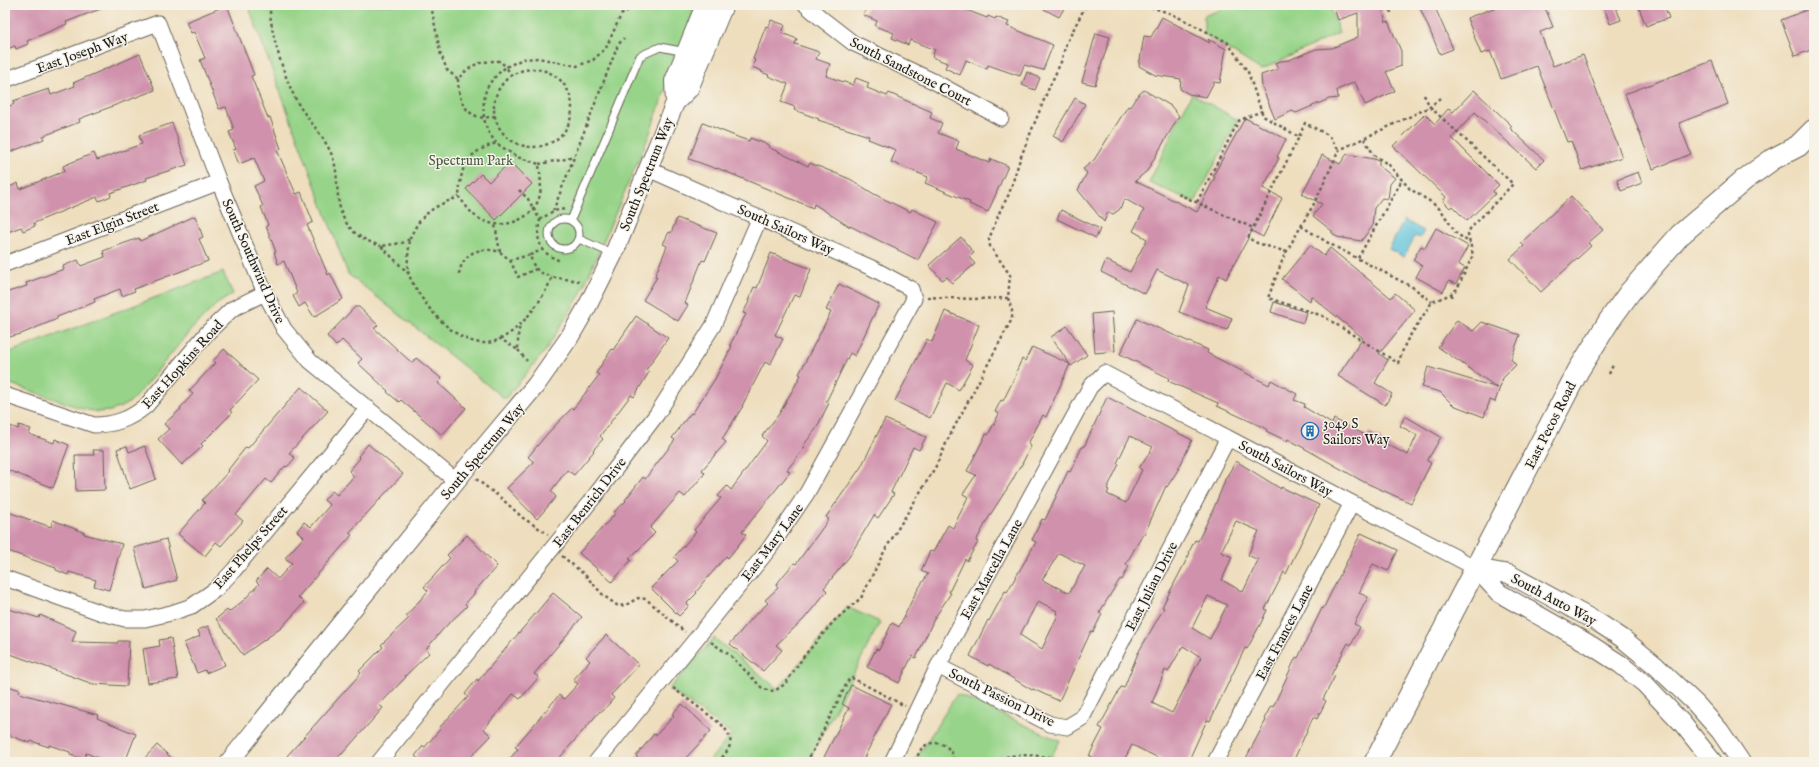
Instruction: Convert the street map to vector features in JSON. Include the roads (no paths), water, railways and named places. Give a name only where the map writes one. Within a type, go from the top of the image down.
[{"type":"main road","name":"East Pecos Road","points":[[1375,762],[1578,371],[1609,321],[1630,292],[1680,235],[1744,180],[1773,159],[1806,145],[1814,130]]},
{"type":"street","name":"South Spectrum Way","points":[[675,103],[674,81],[705,5]]},
{"type":"street","name":"South Spectrum Way","points":[[229,762],[456,481],[536,385],[569,338],[587,307],[613,254],[675,103],[689,89],[724,5]]},
{"type":"street","name":"South Sandstone Court","points":[[806,5],[853,43],[934,82],[1001,118]]},
{"type":"street","name":"East Joseph Way","points":[[5,80],[158,23]]},
{"type":"street","name":"South Southwind Drive","points":[[158,23],[219,182],[265,293],[284,329],[310,361],[456,481]]},
{"type":"street","name":"South Sailors Way","points":[[648,169],[760,217],[872,268],[912,289],[920,298]]},
{"type":"street","name":"East Elgin Street","points":[[5,264],[219,182]]},
{"type":"street","name":"East Benrich Drive","points":[[382,761],[594,497],[657,414],[713,326],[760,217]]},
{"type":"street","name":"East Hopkins Road","points":[[5,395],[94,425],[108,425],[120,422],[134,416],[146,406],[207,333],[232,309],[265,293]]},
{"type":"street","name":"East Mary Lane","points":[[596,762],[768,549],[807,493],[920,298]]},
{"type":"street","name":"South Sailors Way","points":[[1097,379],[1104,373],[1476,568]]},
{"type":"street","name":"East Marcella Lane","points":[[892,762],[938,666],[1090,387],[1097,379]]},
{"type":"street","name":"East Phelps Street","points":[[5,578],[102,613],[125,619],[145,619],[192,606],[216,589],[234,570],[368,408]]},
{"type":"street","name":"East Julian Drive","points":[[1067,727],[1082,718],[1228,438]]},
{"type":"street","name":"East Frances Lane","points":[[1216,762],[1352,503]]},
{"type":"street","name":"South Auto Way","points":[[1476,568],[1499,593],[1589,644],[1620,664],[1645,684],[1682,723],[1714,762]]},
{"type":"street","name":"South Auto Way","points":[[1476,568],[1509,574],[1599,623],[1622,638],[1656,666],[1696,704],[1720,731],[1741,762]]},
{"type":"street","name":"South Passion Drive","points":[[938,666],[1050,724],[1067,727]]},
{"type":"lane","points":[[572,220],[640,56],[660,47],[686,52]]},
{"type":"lane","points":[[562,219],[572,220],[578,228],[579,239],[572,247],[568,249],[557,248],[550,241],[549,232],[553,223],[562,219]]},
{"type":"lane","points":[[579,239],[613,254]]},
{"type":"water","points":[[1404,220],[1424,231],[1420,238],[1415,236],[1404,257],[1389,249]]},
{"type":"place","name":"3049 S Sailors Way","points":[[1310,431]]},
{"type":"park label","name":"Spectrum Park","points":[[471,160]]}]
